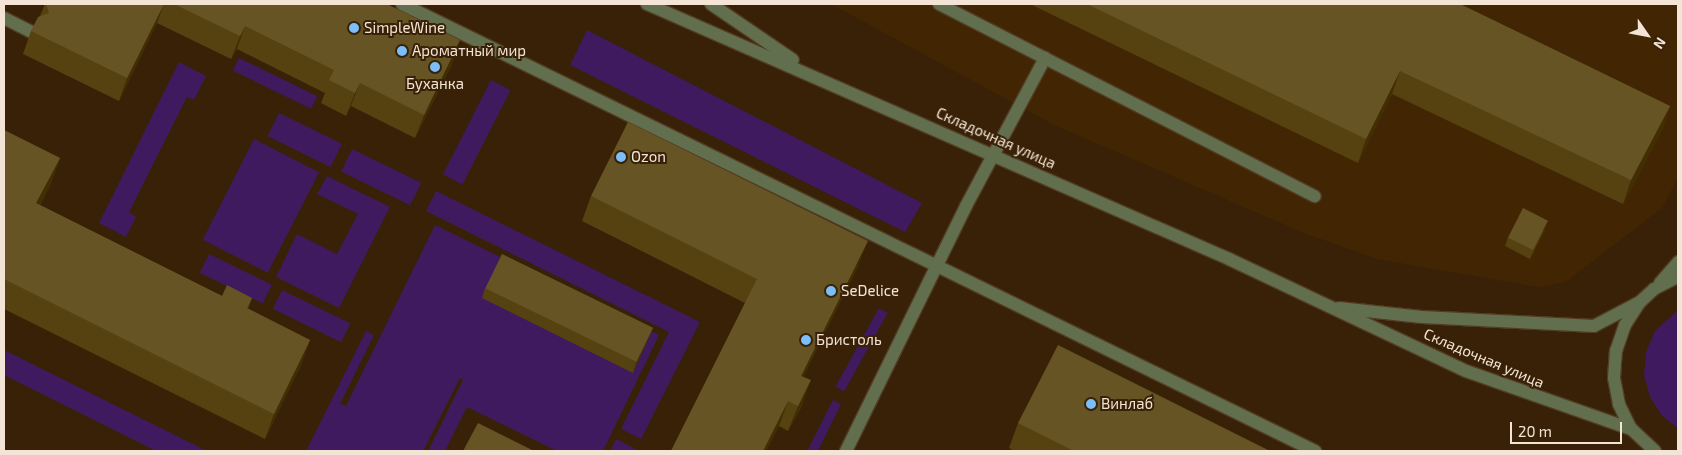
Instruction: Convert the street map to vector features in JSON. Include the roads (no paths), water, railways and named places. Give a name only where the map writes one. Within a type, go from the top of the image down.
[{"type":"street","points":[[402,4],[1315,451]]},
{"type":"street","name":"Складочная улица","points":[[647,4],[816,75],[1329,306],[1466,371],[1631,429]]},
{"type":"street","points":[[711,4],[816,75]]},
{"type":"street","points":[[939,4],[1315,196]]},
{"type":"street","points":[[4,18],[33,33]]},
{"type":"street","points":[[846,451],[993,155],[1045,58]]},
{"type":"street","points":[[1654,451],[1631,429],[1619,404],[1614,378],[1616,350],[1625,325],[1640,302],[1654,290],[1678,262]]},
{"type":"street","points":[[1654,290],[1678,277]]},
{"type":"street","name":"Складочная улица","points":[[1329,306],[1422,317],[1594,326],[1640,302]]},
{"type":"place","name":"SimpleWine","points":[[354,28]]},
{"type":"place","name":"Ароматный мир","points":[[402,51]]},
{"type":"place","name":"Буханка","points":[[435,67]]},
{"type":"place","name":"Ozon","points":[[621,157]]},
{"type":"place","name":"SeDelice","points":[[831,291]]},
{"type":"place","name":"Бристоль","points":[[806,340]]},
{"type":"place","name":"Винлаб","points":[[1091,404]]}]
